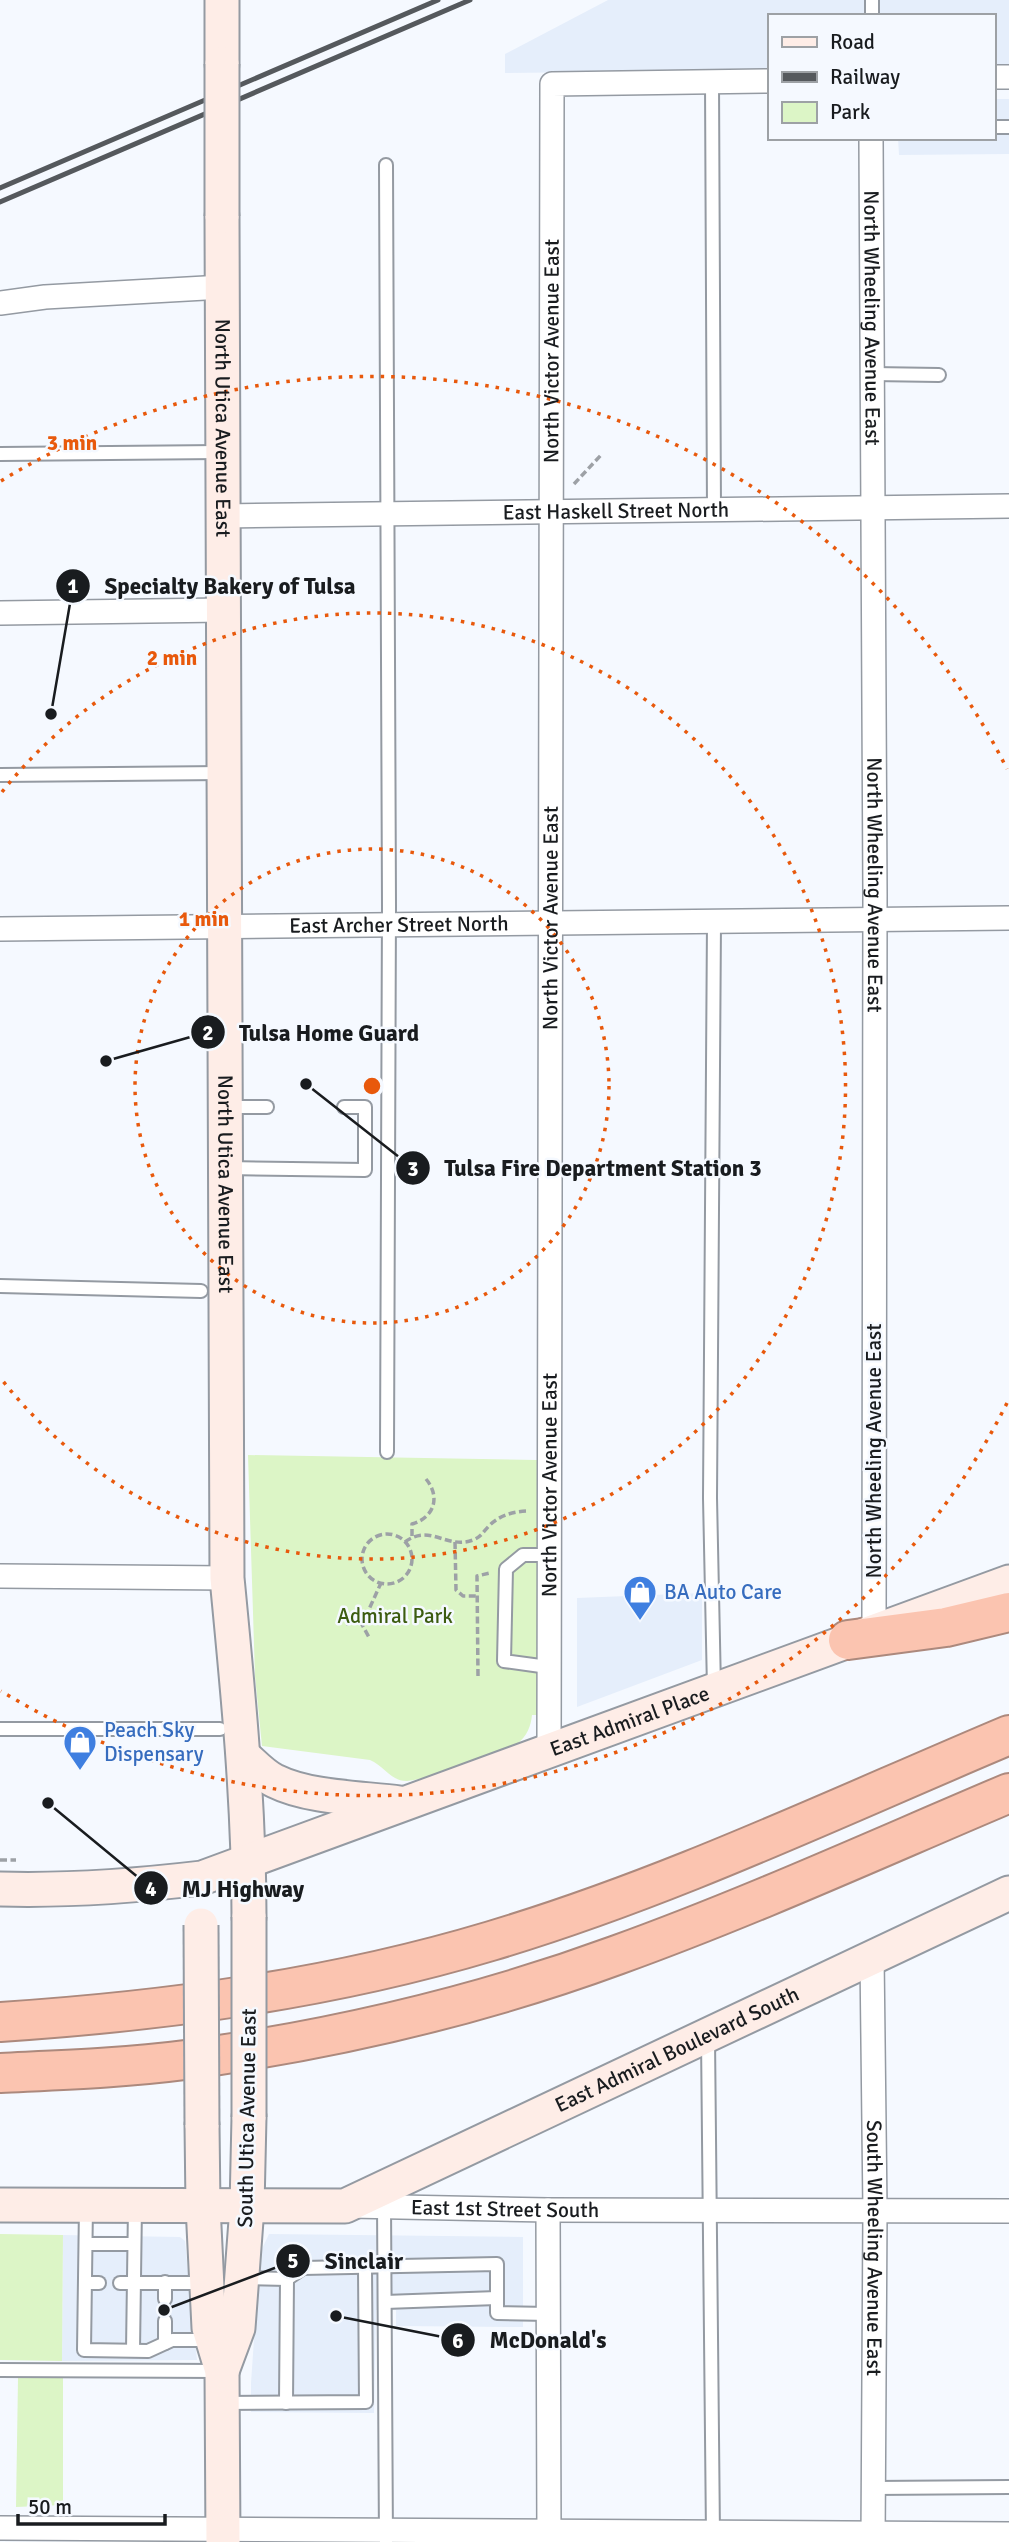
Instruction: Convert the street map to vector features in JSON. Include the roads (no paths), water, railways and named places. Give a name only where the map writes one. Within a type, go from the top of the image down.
[{"type":"highway","points":[[861,1635],[946,1627],[1009,1612]]},
{"type":"highway","points":[[0,2022],[109,2014],[299,1987],[385,1970],[490,1941],[583,1912],[695,1869],[1009,1735]]},
{"type":"highway","points":[[0,2073],[183,2060],[285,2045],[402,2019],[501,1993],[615,1956],[724,1914],[1009,1793]]},
{"type":"main road","name":"North Utica Avenue East","points":[[222,0],[227,1578],[245,1757],[250,1862]]},
{"type":"main road","name":"East Admiral Place","points":[[250,1862],[1009,1582]]},
{"type":"main road","points":[[245,1757],[276,1781],[294,1787],[321,1793],[406,1803]]},
{"type":"main road","points":[[0,1889],[128,1887],[202,1878],[250,1862]]},
{"type":"main road","name":"South Utica Avenue East","points":[[222,2387],[238,2328],[247,2207],[250,1862]]},
{"type":"main road","name":"South Utica Avenue East","points":[[202,1878],[203,2206],[209,2328],[222,2387],[223,2535]]},
{"type":"main road","name":"East Admiral Boulevard South","points":[[247,2207],[345,2206],[384,2197],[708,2034],[1009,1893]]},
{"type":"main road","points":[[0,2205],[247,2207]]},
{"type":"street","points":[[712,82],[768,81]]},
{"type":"street","name":"North Victor Avenue East","points":[[549,1751],[549,513],[552,84],[712,82]]},
{"type":"street","name":"North Wheeling Avenue East","points":[[861,1635],[875,920],[871,140]]},
{"type":"street","points":[[0,303],[45,297],[223,286]]},
{"type":"street","name":"East Haskell Street North","points":[[222,516],[1009,506]]},
{"type":"street","points":[[0,613],[224,610]]},
{"type":"street","name":"East Archer Street North","points":[[0,929],[1009,919]]},
{"type":"street","points":[[0,1576],[227,1578]]},
{"type":"street","name":"South Wheeling Avenue East","points":[[872,1956],[875,2210],[873,2538]]},
{"type":"street","name":"East 1st Street South","points":[[384,2197],[548,2210],[1009,2211]]},
{"type":"street","points":[[548,2210],[549,2536]]},
{"type":"street","points":[[0,2528],[223,2535],[386,2536],[873,2538],[1009,2534]]},
{"type":"lane","points":[[712,82],[714,510]]},
{"type":"lane","points":[[386,165],[389,927],[387,1452]]},
{"type":"lane","points":[[873,374],[939,375]]},
{"type":"lane","points":[[0,454],[222,452]]},
{"type":"lane","points":[[0,775],[225,774]]},
{"type":"lane","points":[[714,922],[710,1484],[714,1690]]},
{"type":"lane","points":[[226,1107],[267,1107]]},
{"type":"lane","points":[[226,1168],[365,1170],[365,1107],[344,1107]]},
{"type":"lane","points":[[0,1286],[201,1291]]},
{"type":"lane","points":[[548,1667],[504,1661],[506,1569],[523,1555],[549,1555]]},
{"type":"lane","points":[[0,1728],[220,1729]]},
{"type":"lane","points":[[708,2034],[713,2537]]},
{"type":"lane","points":[[384,2197],[386,2536]]},
{"type":"lane","points":[[86,2205],[84,2350],[148,2351],[172,2340],[213,2340]]},
{"type":"lane","points":[[133,2350],[127,2282],[134,2244],[135,2206]]},
{"type":"lane","points":[[86,2244],[134,2244]]},
{"type":"lane","points":[[242,2278],[287,2279],[303,2268],[496,2264],[496,2312],[549,2314]]},
{"type":"lane","points":[[0,2370],[222,2387],[286,2403],[366,2402],[365,2268]]},
{"type":"lane","points":[[286,2403],[287,2279]]},
{"type":"lane","points":[[127,2282],[207,2283]]},
{"type":"lane","points":[[165,2282],[165,2299]]},
{"type":"lane","points":[[85,2283],[99,2283]]},
{"type":"lane","points":[[385,2302],[496,2298]]},
{"type":"lane","points":[[165,2321],[165,2343]]},
{"type":"lane","points":[[873,2488],[1009,2487]]},
{"type":"railway","points":[[0,188],[438,0]]},
{"type":"railway","points":[[0,202],[470,0]]},
{"type":"place","name":"Specialty Bakery of Tulsa","points":[[51,714]]},
{"type":"place","name":"Tulsa Home Guard","points":[[106,1061]]},
{"type":"place","name":"Tulsa Fire Department Station 3","points":[[306,1084]]},
{"type":"place","name":"BA Auto Care","points":[[640,1622]]},
{"type":"place","name":"Peach Sky Dispensary","points":[[80,1772]]},
{"type":"place","name":"MJ Highway","points":[[48,1803]]},
{"type":"place","name":"Sinclair","points":[[164,2310]]},
{"type":"place","name":"McDonald's","points":[[336,2316]]},
{"type":"park label","name":"Admiral Park","points":[[395,1616]]}]
